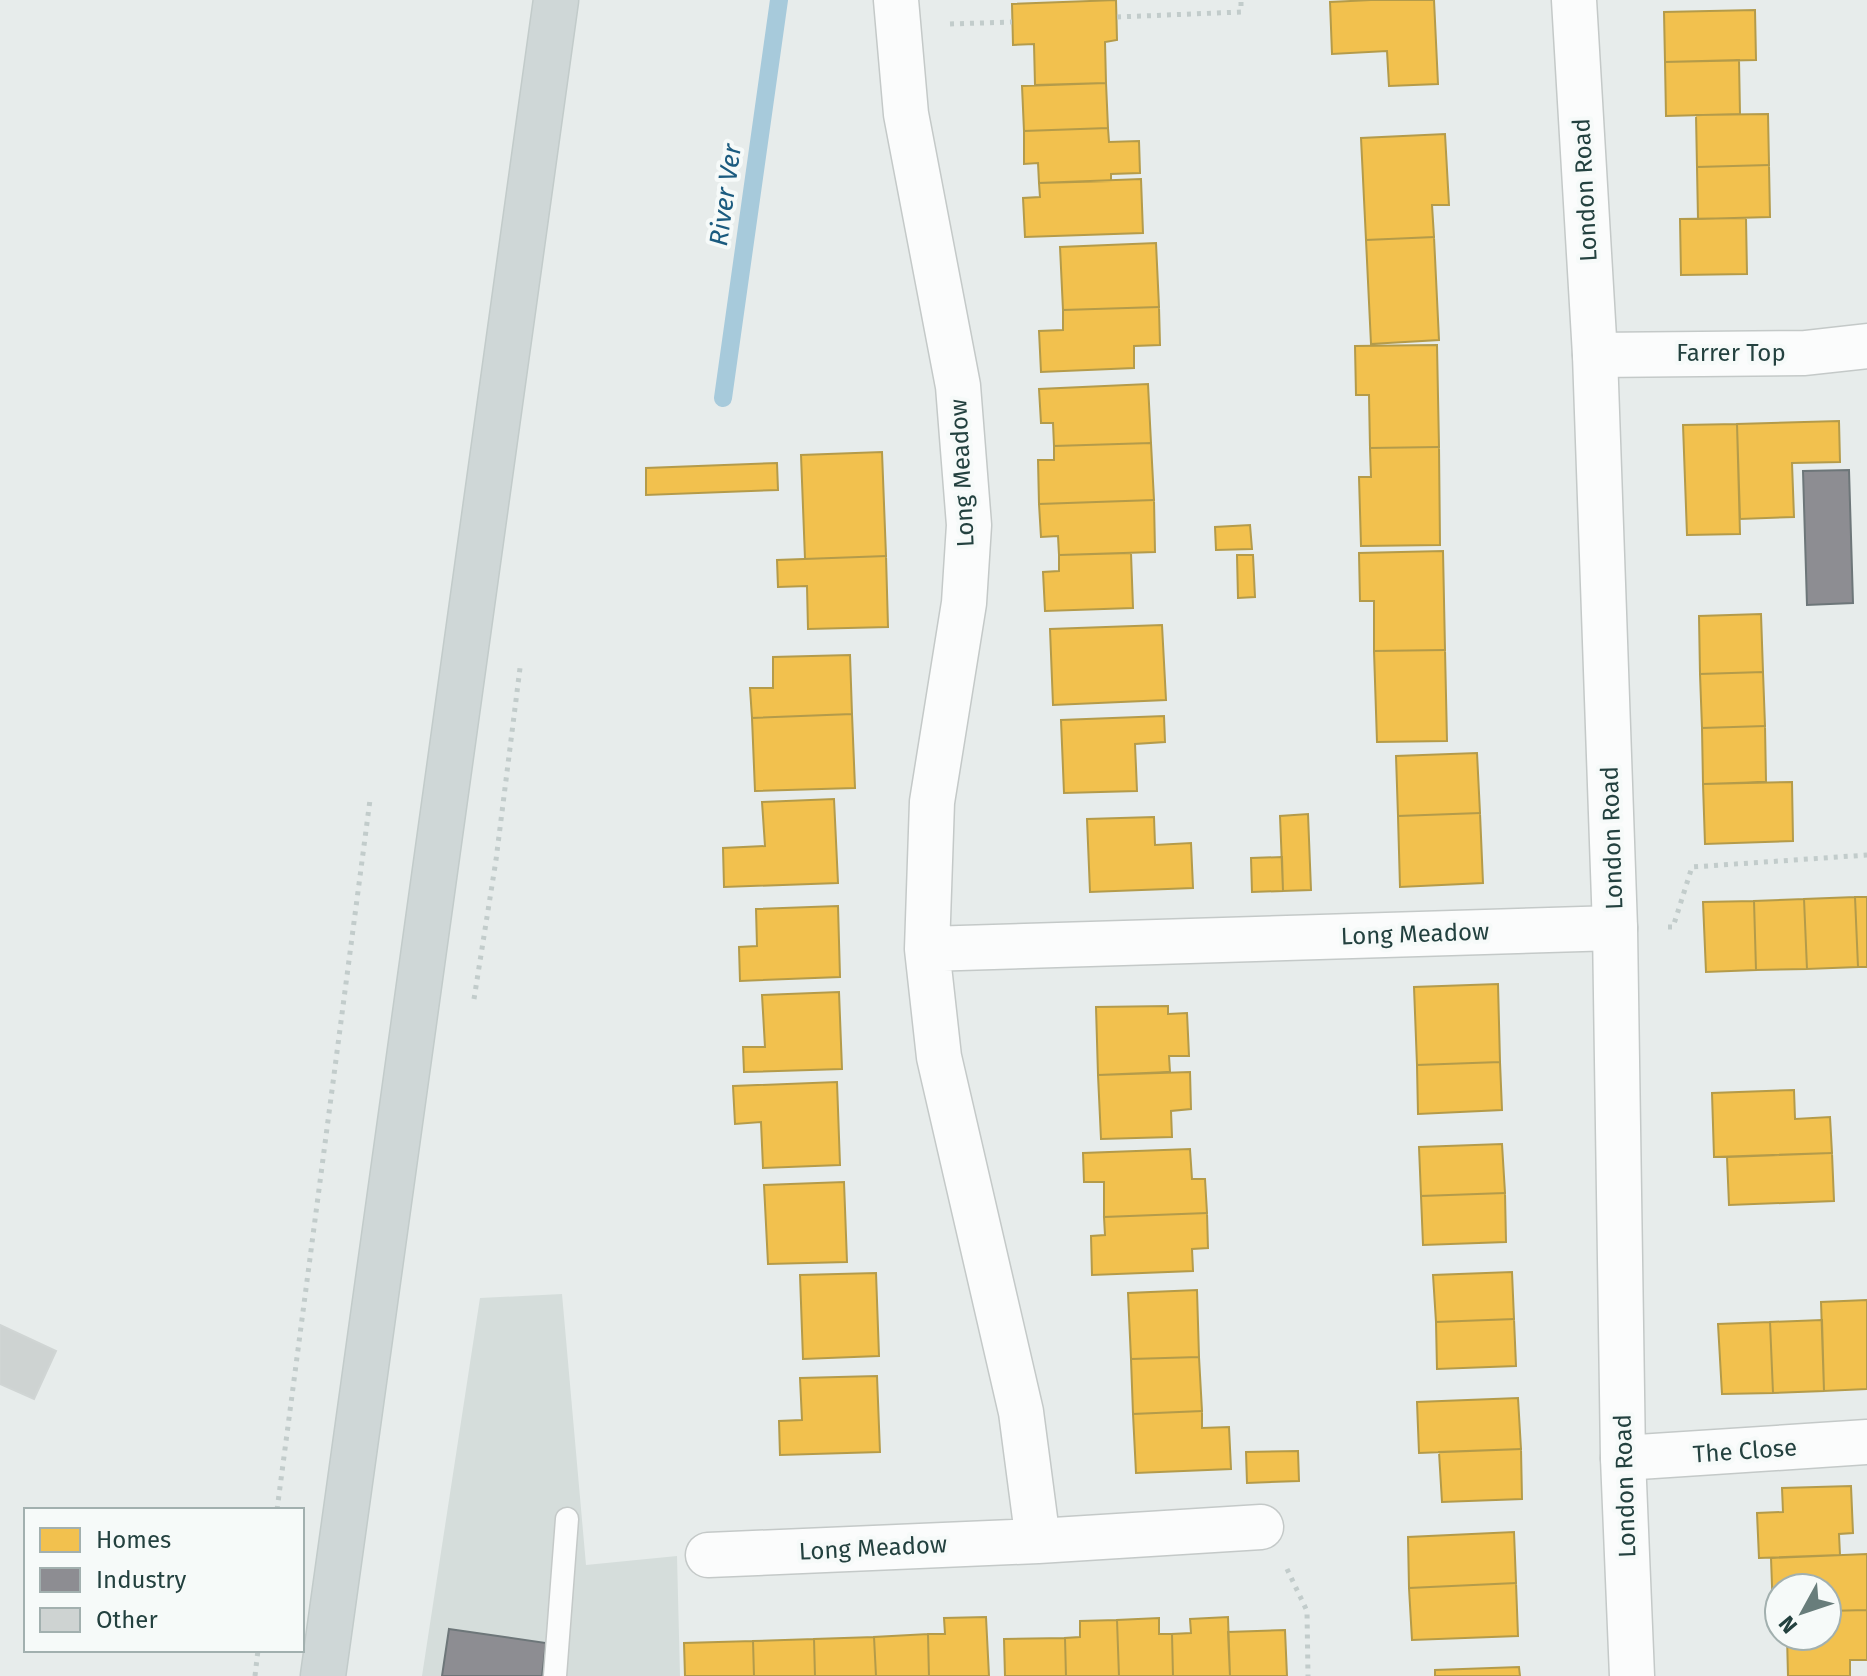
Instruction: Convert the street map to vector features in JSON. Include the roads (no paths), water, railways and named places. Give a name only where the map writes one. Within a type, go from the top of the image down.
[{"type":"main road","points":[[323,1676],[556,0]]},
{"type":"street","name":"London Road","points":[[1574,0],[1595,355],[1615,928],[1623,1458],[1632,1676]]},
{"type":"street","name":"Long Meadow","points":[[897,13],[906,114],[958,386],[969,525],[964,603],[932,802],[927,949],[939,1057],[1021,1412],[1038,1541]]},
{"type":"street","name":"Farrer Top","points":[[1595,355],[1805,353],[1867,346]]},
{"type":"street","name":"Long Meadow","points":[[927,949],[1615,928]]},
{"type":"street","name":"The Close","points":[[1623,1458],[1867,1442]]},
{"type":"street","name":"Long Meadow","points":[[708,1555],[1038,1541],[1261,1527]]},
{"type":"lane","points":[[555,1676],[567,1519]]},
{"type":"waterway","name":"River Ver","points":[[723,398],[779,0]]}]
